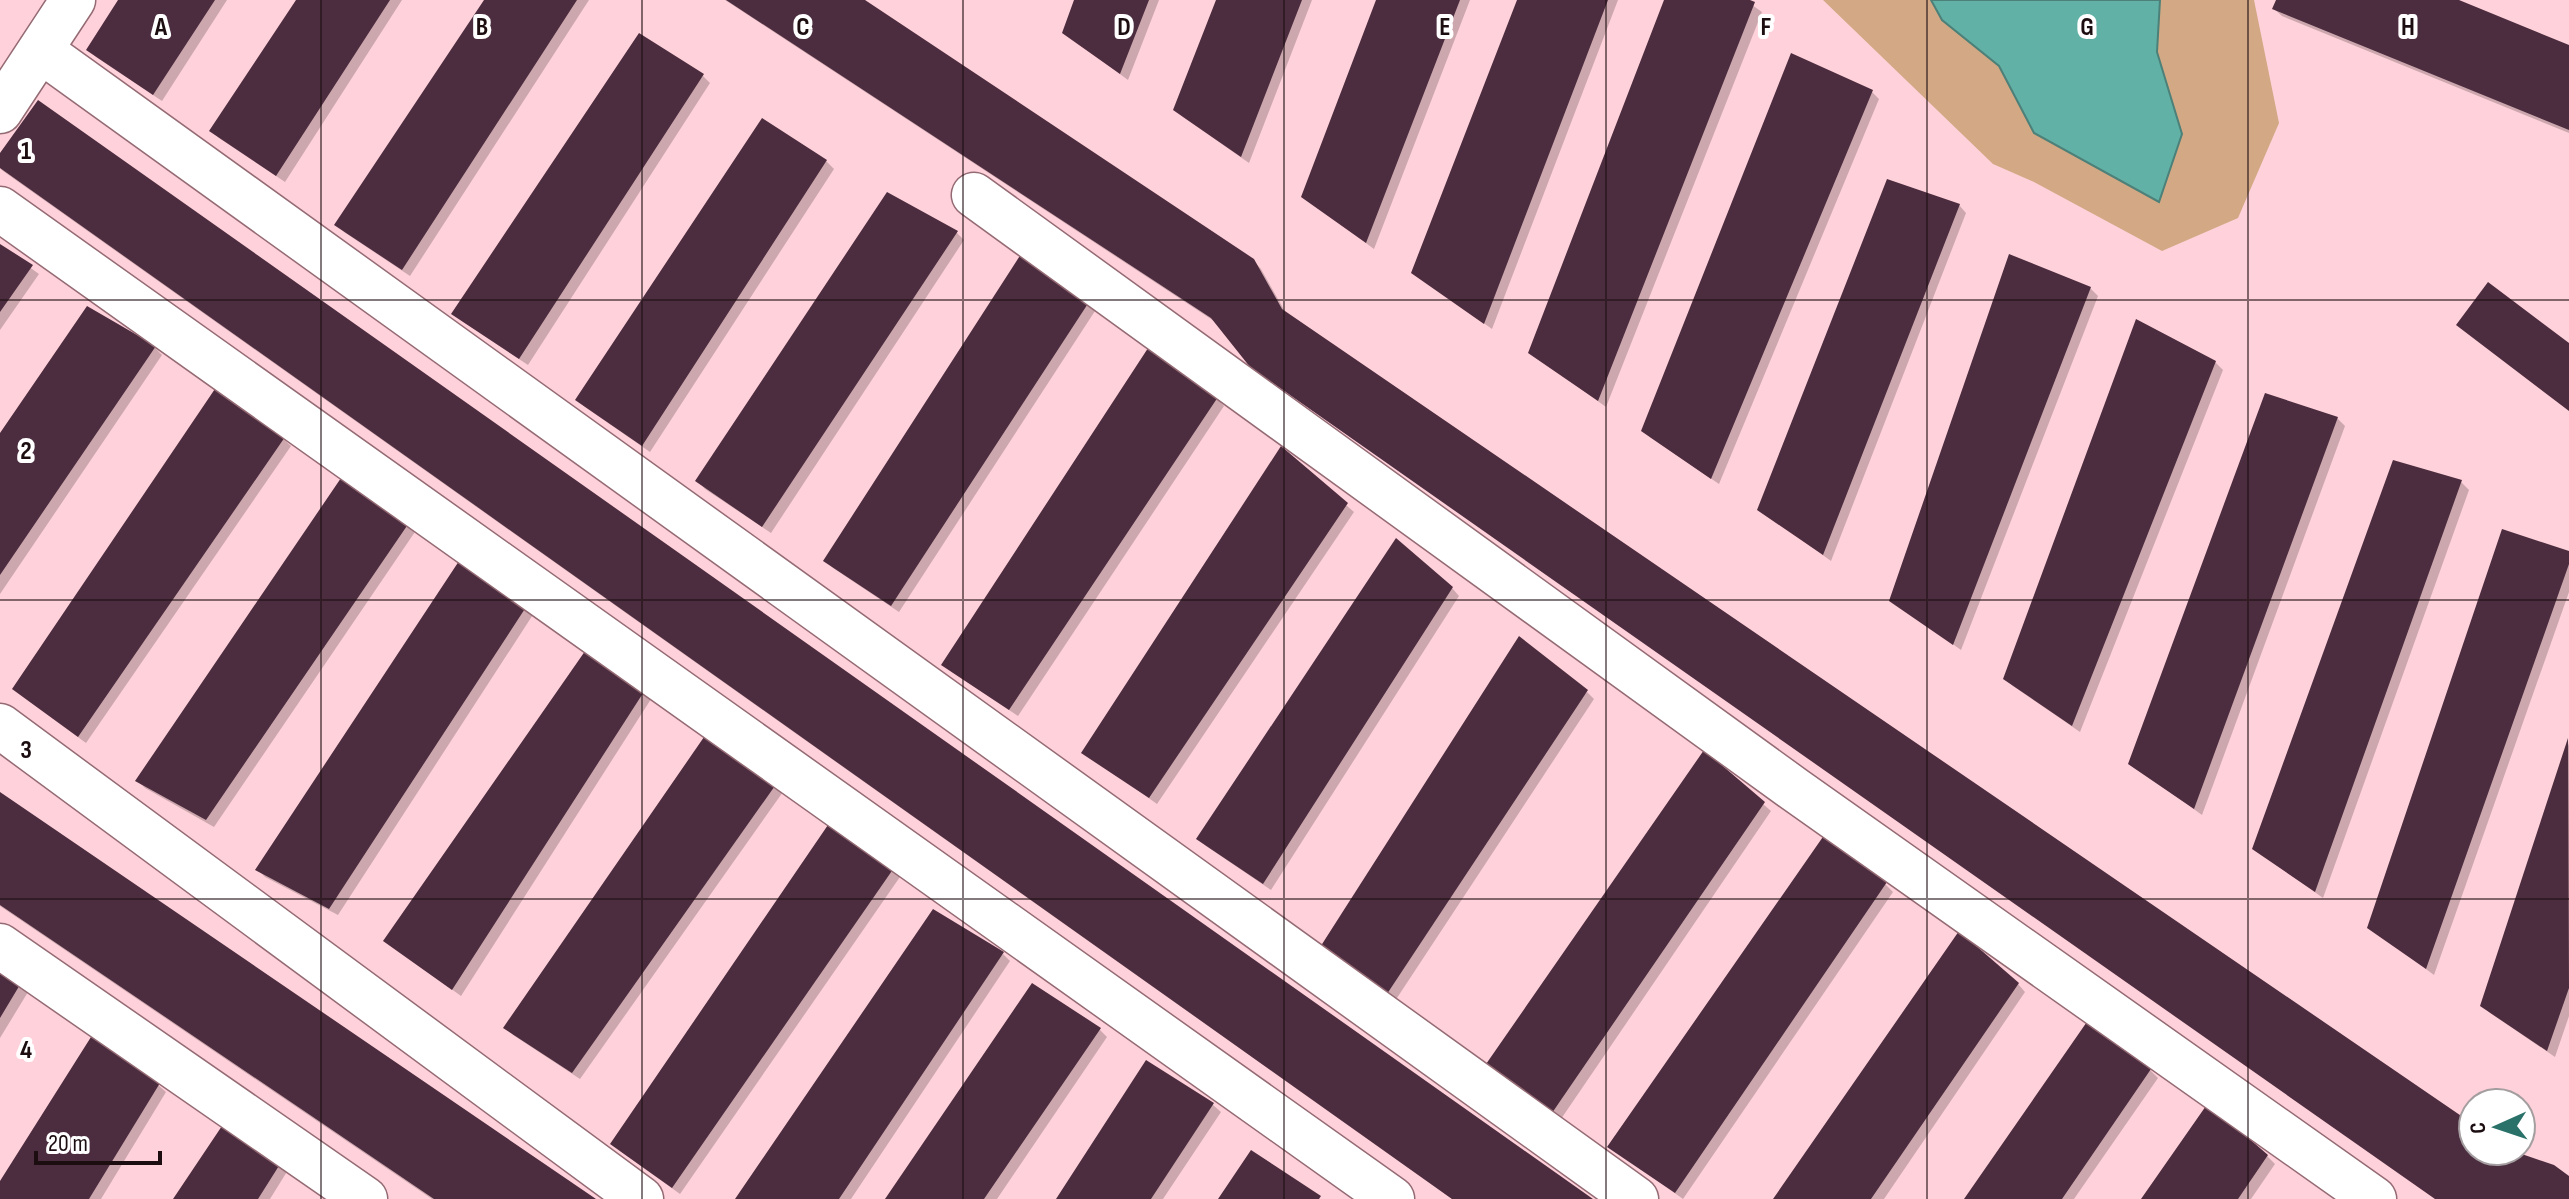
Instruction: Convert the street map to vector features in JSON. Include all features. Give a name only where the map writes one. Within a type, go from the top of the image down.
[{"type":"lane","points":[[0,111],[73,0]]},
{"type":"lane","points":[[40,50],[1636,1199]]},
{"type":"lane","points":[[974,195],[1794,789],[2374,1199]]},
{"type":"lane","points":[[0,209],[1392,1199]]},
{"type":"lane","points":[[0,726],[641,1199]]},
{"type":"lane","points":[[0,946],[365,1199]]},
{"type":"shaded area","points":[[1823,0],[1931,0],[1942,20],[1999,66],[2034,133],[2159,201],[2182,134],[2157,52],[2160,0],[2254,0],[2279,123],[2238,218],[2162,251],[2034,182],[1993,164]]},
{"type":"shaded area","points":[[1931,0],[2160,0],[2157,52],[2182,134],[2159,202],[2034,133],[1999,66],[1942,20]]},
{"type":"building","points":[[118,0],[215,0],[153,95],[86,50]]},
{"type":"building","points":[[296,0],[390,0],[276,176],[209,131]]},
{"type":"building","points":[[484,0],[577,0],[402,270],[334,225]]},
{"type":"building","points":[[726,0],[865,0],[1254,259],[1282,309],[2457,1113],[2457,1167],[2537,1167],[2537,1159],[2554,1165],[2569,1176],[2569,1199],[2435,1199],[1250,367],[1211,318]]},
{"type":"building","points":[[1074,0],[1149,0],[1120,74],[1062,33]]},
{"type":"building","points":[[1216,0],[1302,0],[1241,157],[1173,110]]},
{"type":"building","points":[[1376,0],[1460,0],[1366,243],[1301,197]]},
{"type":"building","points":[[1517,0],[1608,0],[1484,324],[1411,273]]},
{"type":"building","points":[[1664,0],[1755,2],[1598,401],[1528,353]]},
{"type":"building","points":[[2276,0],[2459,0],[2569,45],[2569,130],[2272,9]]},
{"type":"building","points":[[639,33],[704,74],[519,359],[451,314]]},
{"type":"building","points":[[1791,53],[1873,90],[1711,479],[1641,431]]},
{"type":"building","points":[[38,100],[1593,1199],[1452,1199],[0,168],[0,153]]},
{"type":"building","points":[[762,118],[827,160],[642,446],[575,400]]},
{"type":"building","points":[[1887,179],[1960,204],[1823,555],[1757,510]]},
{"type":"building","points":[[887,192],[958,231],[762,527],[695,481]]},
{"type":"building","points":[[0,244],[33,265],[0,312]]},
{"type":"building","points":[[1023,251],[1089,302],[891,606],[823,561]]},
{"type":"building","points":[[2009,254],[2091,287],[1953,645],[1889,601]]},
{"type":"building","points":[[2488,282],[2569,343],[2569,411],[2456,325]]},
{"type":"building","points":[[87,306],[156,346],[0,575],[0,433]]},
{"type":"building","points":[[2136,319],[2216,361],[2072,726],[2003,679]]},
{"type":"building","points":[[1152,342],[1218,397],[1009,710],[941,665]]},
{"type":"building","points":[[221,380],[285,437],[78,737],[12,689]]},
{"type":"building","points":[[2265,393],[2338,417],[2194,809],[2128,764]]},
{"type":"building","points":[[1281,446],[1348,503],[1149,798],[1081,753]]},
{"type":"building","points":[[2393,460],[2462,480],[2315,892],[2252,849]]},
{"type":"building","points":[[341,478],[413,517],[206,820],[135,781]]},
{"type":"building","points":[[2502,529],[2569,551],[2569,564],[2426,969],[2367,928]]},
{"type":"building","points":[[1396,538],[1453,587],[1263,884],[1196,839]]},
{"type":"building","points":[[461,558],[530,601],[329,909],[255,870]]},
{"type":"building","points":[[1519,636],[1588,690],[1385,997],[1317,952]]},
{"type":"building","points":[[590,644],[647,687],[452,990],[383,941]]},
{"type":"building","points":[[713,724],[784,773],[572,1073],[503,1028]]},
{"type":"building","points":[[2568,738],[2569,988],[2547,1051],[2480,1006]]},
{"type":"building","points":[[1704,750],[1765,802],[1552,1113],[1484,1067]]},
{"type":"building","points":[[0,792],[596,1199],[434,1199],[0,905]]},
{"type":"building","points":[[830,822],[896,865],[672,1188],[610,1144]]},
{"type":"building","points":[[1827,831],[1887,882],[1675,1193],[1607,1147]]},
{"type":"building","points":[[933,909],[1004,952],[839,1199],[735,1199]]},
{"type":"building","points":[[1959,931],[2019,983],[1871,1199],[1773,1199]]},
{"type":"building","points":[[0,971],[21,983],[0,1018]]},
{"type":"building","points":[[1032,983],[1101,1028],[984,1199],[885,1199]]},
{"type":"building","points":[[2091,1016],[2151,1069],[2062,1199],[1964,1199]]},
{"type":"building","points":[[91,1037],[160,1083],[89,1199],[0,1199],[0,1181]]},
{"type":"building","points":[[1146,1060],[1214,1103],[1151,1199],[1056,1199]]},
{"type":"building","points":[[2208,1103],[2268,1155],[2238,1199],[2141,1199]]},
{"type":"building","points":[[228,1117],[282,1161],[258,1199],[173,1199]]},
{"type":"building","points":[[1251,1150],[1321,1196],[1319,1199],[1218,1199]]}]
